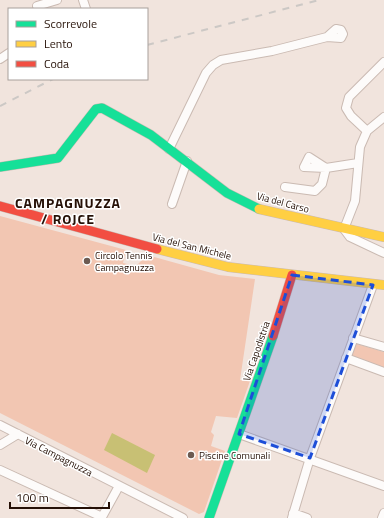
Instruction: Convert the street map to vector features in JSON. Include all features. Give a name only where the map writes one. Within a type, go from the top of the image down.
[{"type":"street","points":[[36,5],[57,0]]},
{"type":"street","points":[[169,149],[206,73],[213,65],[221,60],[272,51],[327,37]]},
{"type":"street","points":[[367,132],[351,116],[346,108],[349,97],[384,62]]},
{"type":"street","name":"Via del Carso","points":[[0,167],[58,158],[72,142],[96,109],[99,108],[151,135],[227,193],[263,211],[384,237]]},
{"type":"street","points":[[384,117],[367,132],[360,147],[355,201],[344,229],[350,237],[384,253]]},
{"type":"street","points":[[172,204],[188,162]]},
{"type":"street","points":[[285,187],[316,190],[322,184],[326,168],[358,162]]},
{"type":"street","name":"Via del San Michele","points":[[0,206],[228,267],[373,285],[384,285]]},
{"type":"street","name":"Via Capodistria","points":[[209,518],[278,322],[292,275]]},
{"type":"street","points":[[307,518],[292,515],[310,458],[373,285]]},
{"type":"street","points":[[353,338],[384,347]]},
{"type":"street","points":[[346,358],[384,372]]},
{"type":"street","name":"Via Campagnuzza","points":[[0,425],[183,518]]},
{"type":"street","points":[[0,445],[18,434]]},
{"type":"street","points":[[239,434],[310,458],[384,486]]},
{"type":"street","points":[[0,470],[102,518],[119,486]]},
{"type":"street","points":[[382,518],[384,513]]},
{"type":"highlighted area","points":[[292,275],[373,285],[310,458],[239,434]]},
{"type":"shaded area","points":[[0,216],[126,250],[123,263],[136,266],[147,255],[219,275],[255,279],[240,380],[250,381],[237,418],[216,416],[211,432],[214,435],[211,446],[225,451],[204,512],[199,514],[0,413]]},
{"type":"shaded area","points":[[354,343],[384,352],[384,369],[349,356]]},
{"type":"shaded area","points":[[112,433],[155,455],[147,473],[104,450]]},
{"type":"railway","points":[[148,45],[319,0]]},
{"type":"railway","points":[[0,106],[51,80]]},
{"type":"traffic: fast","points":[[0,167],[58,158],[96,109],[102,108],[151,135],[227,193],[259,209]]},
{"type":"traffic: fast","points":[[209,518],[273,336]]},
{"type":"traffic: slow","points":[[259,209],[384,237]]},
{"type":"traffic: slow","points":[[157,249],[228,267],[384,285]]},
{"type":"traffic: jam","points":[[0,206],[157,249]]},
{"type":"traffic: jam","points":[[273,336],[292,275]]},
{"type":"place","name":"Circolo Tennis Campagnuzza","points":[[87,261]]},
{"type":"place","name":"Piscine Comunali","points":[[191,455]]},
{"type":"district","name":"CAMPAGNUZZA / ROJCE","points":[[68,212]]}]
